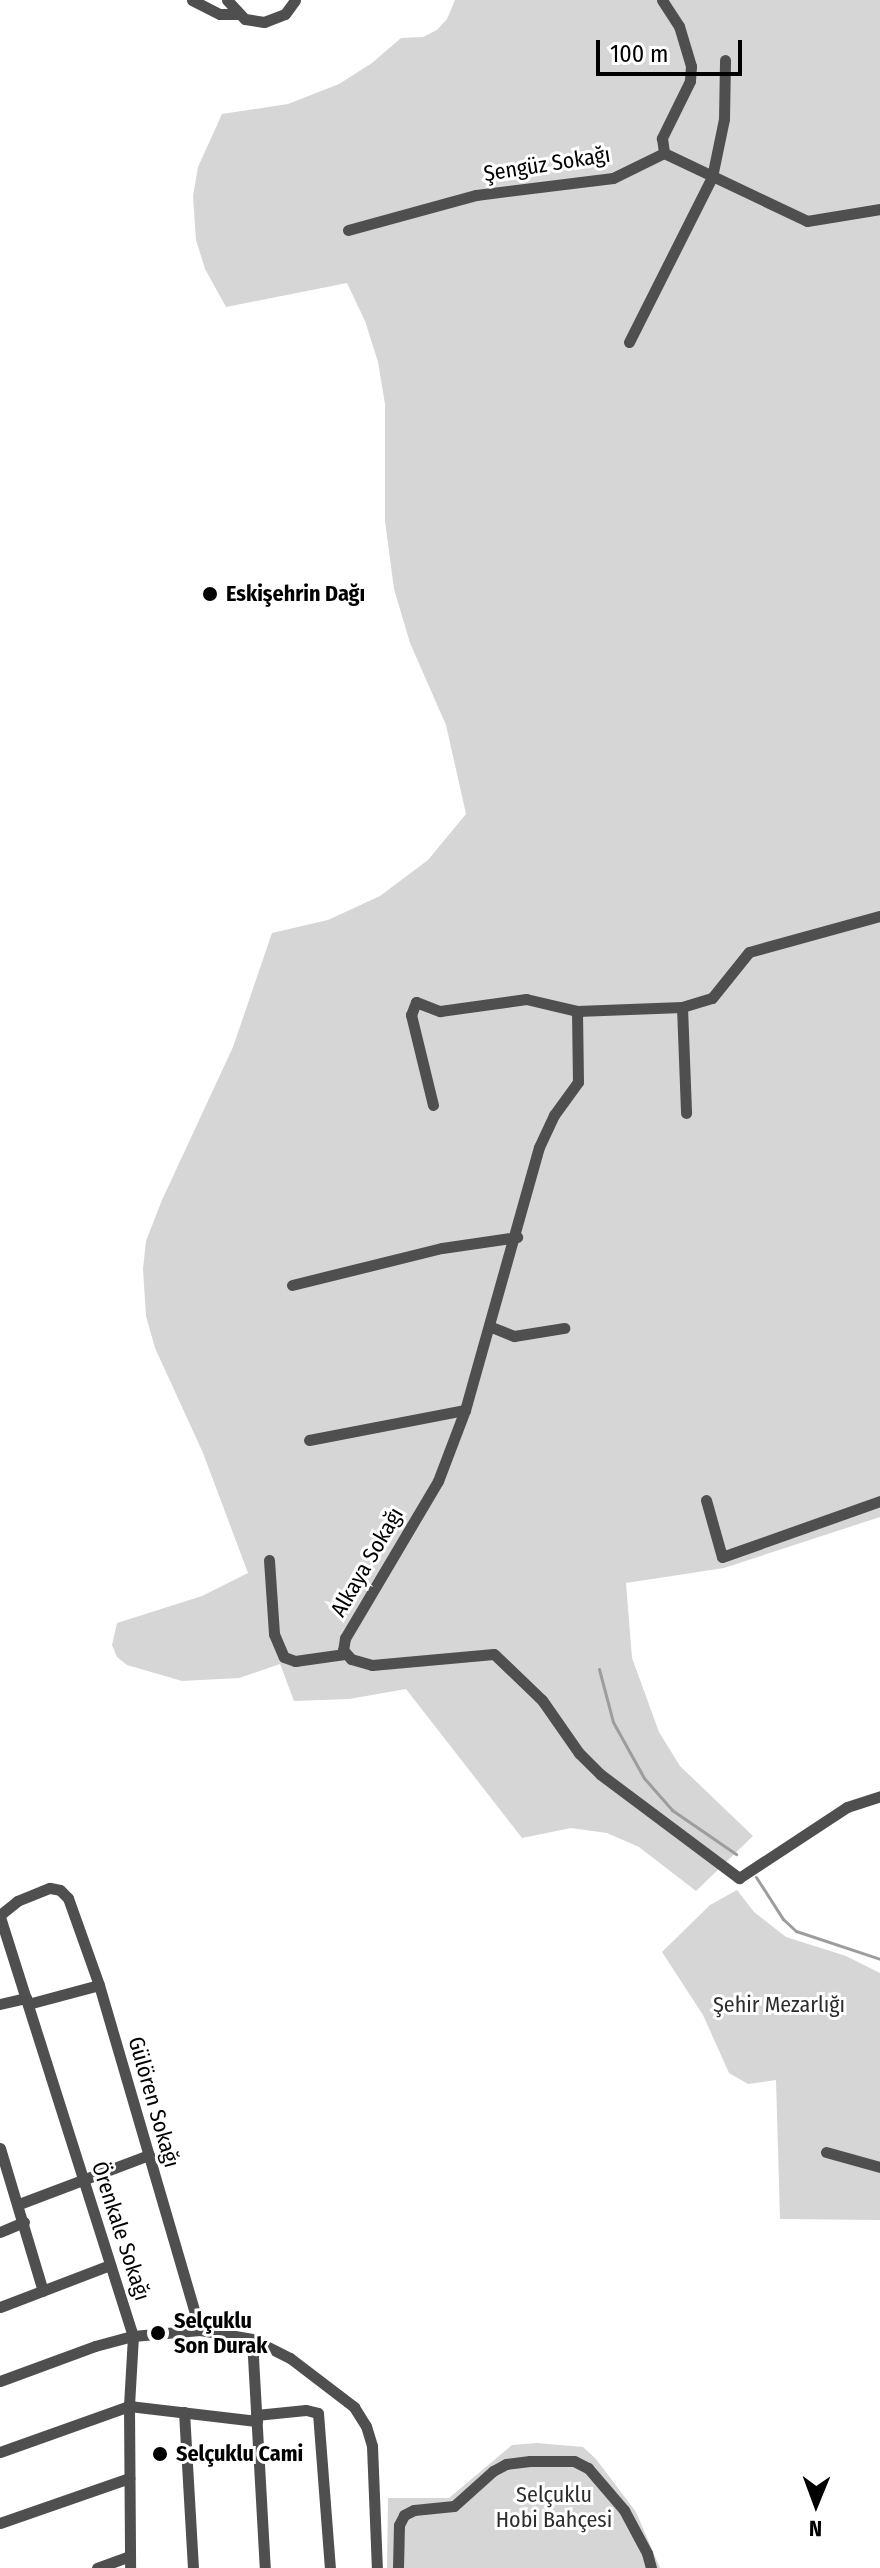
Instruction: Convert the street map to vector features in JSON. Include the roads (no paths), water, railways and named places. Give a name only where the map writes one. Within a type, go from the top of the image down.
[{"type":"street","points":[[192,0],[213,12],[237,14],[254,22],[275,20],[285,14],[295,0]]},
{"type":"street","points":[[227,0],[237,14]]},
{"type":"street","points":[[662,0],[679,26],[691,66],[690,81],[662,138],[664,153],[807,221],[880,209]]},
{"type":"street","points":[[629,342],[712,177],[724,119],[725,60]]},
{"type":"street","name":"Şengüz Sokağı","points":[[348,230],[476,195],[613,178],[664,153]]},
{"type":"street","points":[[433,1105],[411,1015],[414,1003],[440,1011],[526,999],[577,1011],[682,1007],[712,998],[749,952],[880,916]]},
{"type":"street","points":[[682,1007],[686,1113]]},
{"type":"street","name":"Alkaya Sokağı","points":[[577,1011],[578,1082],[554,1115],[539,1147],[517,1237],[465,1410],[438,1481],[345,1638],[345,1654],[361,1664],[372,1665],[494,1654],[542,1700],[579,1753],[600,1774],[739,1878],[847,1807],[880,1796]]},
{"type":"street","points":[[292,1285],[442,1248],[517,1237]]},
{"type":"street","points":[[489,1326],[514,1336],[564,1328]]},
{"type":"street","points":[[309,1440],[465,1410]]},
{"type":"street","points":[[706,1500],[722,1557],[880,1501]]},
{"type":"street","points":[[269,1560],[274,1634],[284,1657],[295,1661],[345,1654]]},
{"type":"street","name":"Gülören Sokağı","points":[[0,1916],[17,1901],[38,1892],[60,1890],[68,1898],[99,1985],[200,2330]]},
{"type":"street","name":"Örenkale Sokağı","points":[[0,1916],[133,2336],[129,2406],[130,2562]]},
{"type":"street","points":[[0,2004],[99,1985]]},
{"type":"street","points":[[0,2148],[43,2291]]},
{"type":"street","points":[[826,2152],[880,2167]]},
{"type":"street","points":[[19,2204],[83,2177],[149,2155]]},
{"type":"street","points":[[0,2232],[24,2222]]},
{"type":"street","points":[[0,2307],[110,2265]]},
{"type":"street","points":[[0,2381],[95,2346],[133,2336],[200,2330],[252,2339],[290,2358],[354,2407],[366,2426],[372,2446],[377,2568]]},
{"type":"street","points":[[252,2339],[265,2568]]},
{"type":"street","points":[[0,2452],[129,2406],[257,2418],[316,2411],[322,2437],[330,2568]]},
{"type":"street","points":[[184,2412],[193,2568]]},
{"type":"street","points":[[398,2568],[399,2525],[409,2512],[448,2508],[493,2471],[521,2461],[574,2461],[600,2479],[624,2510],[647,2553],[651,2568]]},
{"type":"street","points":[[0,2523],[129,2478]]},
{"type":"street","points":[[97,2568],[130,2562]]},
{"type":"waterway","points":[[599,1669],[613,1722],[644,1778],[672,1810],[736,1854]]},
{"type":"waterway","points":[[756,1877],[783,1919],[796,1931],[880,1959]]},
{"type":"place","name":"Eskişehrin Dağı","points":[[210,594]]},
{"type":"place","name":"Selçuklu Son Durak","points":[[158,2333]]},
{"type":"place","name":"Selçuklu Cami","points":[[160,2454]]},
{"type":"park label","name":"Şehir Mezarlığı","points":[[779,2005]]},
{"type":"park label","name":"Selçuklu Hobi Bahçesi","points":[[554,2506]]}]
